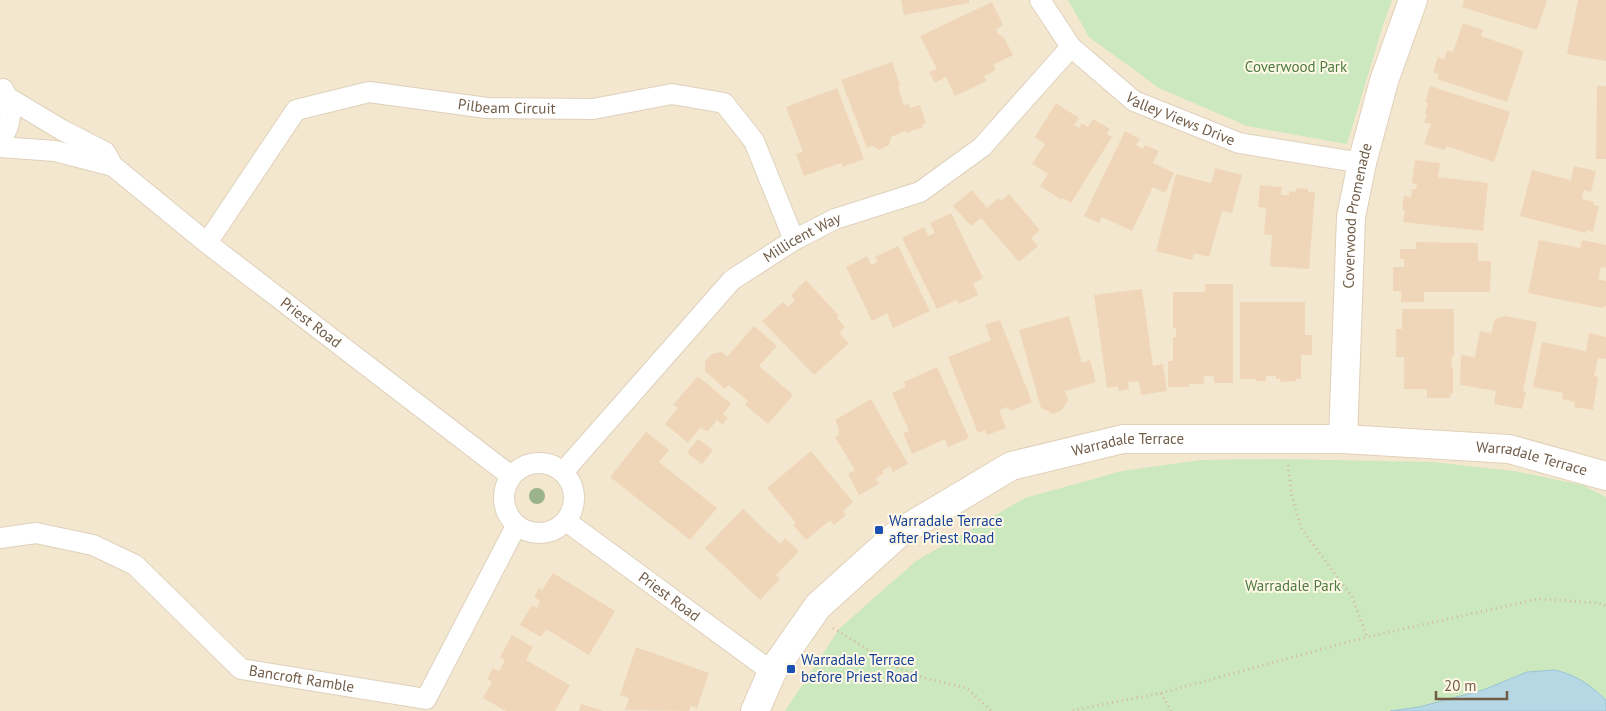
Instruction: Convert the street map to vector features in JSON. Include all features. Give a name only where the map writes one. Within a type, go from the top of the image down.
[{"type":"street","name":"Valley Views Drive","points":[[1040,0],[1071,47],[1134,101],[1239,143],[1362,163]]},
{"type":"street","name":"Coverwood Promenade","points":[[1343,439],[1351,217],[1362,163],[1384,80],[1413,0]]},
{"type":"street","name":"Millicent Way","points":[[563,472],[732,280],[794,240],[835,219],[920,192],[982,147],[1071,47]]},
{"type":"street","points":[[0,140],[10,122],[10,109],[4,91]]},
{"type":"street","name":"Priest Road","points":[[4,91],[62,130],[105,152],[113,166],[207,243],[510,476]]},
{"type":"street","name":"Pilbeam Circuit","points":[[207,243],[296,110],[369,92],[487,108],[593,109],[672,94],[724,103],[754,140],[794,240]]},
{"type":"street","name":"Priest Road","points":[[0,147],[55,151],[113,166]]},
{"type":"street","name":"Warradale Terrace","points":[[755,711],[772,672],[818,606],[899,533],[1011,466],[1122,439],[1343,439],[1509,449],[1605,470]]},
{"type":"street","points":[[542,462],[553,465],[563,472],[571,483],[574,496],[573,510],[566,521],[555,530],[542,533],[528,532],[516,526],[508,515],[503,502],[504,489],[510,476],[519,468],[542,462]]},
{"type":"street","name":"Priest Road","points":[[566,521],[772,672]]},
{"type":"street","name":"Bancroft Ramble","points":[[0,538],[36,533],[93,545],[135,565],[241,669],[426,699],[516,526]]},
{"type":"path","points":[[1285,439],[1292,497],[1301,528],[1352,597],[1367,637]]},
{"type":"path","points":[[1073,711],[1079,708],[1161,693],[1367,637],[1538,599],[1598,603],[1606,606]]},
{"type":"path","points":[[812,616],[894,666],[924,678],[967,688],[991,711]]},
{"type":"path","points":[[1161,693],[1171,711]]},
{"type":"shaded area","points":[[0,0],[1606,0],[1606,711],[0,711]]},
{"type":"green space","name":"Coverwood Park","points":[[1068,0],[1392,0],[1347,144],[1247,126],[1159,88],[1089,37]]},
{"type":"green space","name":"Warradale Park","points":[[1279,459],[1432,462],[1514,471],[1582,485],[1606,497],[1606,711],[785,711],[840,628],[916,561],[1025,498],[1122,471],[1201,460]]},
{"type":"water","points":[[1555,670],[1577,678],[1594,689],[1606,700],[1606,711],[1390,711],[1419,707],[1483,690],[1527,672]]},
{"type":"building","points":[[901,0],[969,0],[969,3],[904,15]]},
{"type":"building","points":[[1464,0],[1547,0],[1537,30],[1462,7]]},
{"type":"building","points":[[1578,0],[1606,0],[1606,61],[1567,54]]},
{"type":"building","points":[[992,2],[1003,25],[996,29],[999,35],[1003,36],[1013,55],[993,65],[996,70],[984,76],[987,81],[955,96],[946,77],[935,83],[929,72],[937,69],[920,36]]},
{"type":"building","points":[[1463,23],[1483,30],[1481,36],[1524,51],[1507,102],[1437,79],[1439,74],[1433,72],[1438,57],[1444,59],[1447,50],[1453,52]]},
{"type":"building","points":[[892,62],[904,105],[909,104],[910,108],[920,105],[926,123],[922,125],[923,127],[906,133],[905,131],[891,137],[889,145],[879,150],[873,146],[867,148],[841,80]]},
{"type":"building","points":[[1430,86],[1510,112],[1494,162],[1446,146],[1445,150],[1424,144],[1431,124],[1424,122],[1428,103],[1425,102]]},
{"type":"building","points":[[1597,86],[1606,86],[1606,159],[1596,159]]},
{"type":"building","points":[[837,88],[864,159],[843,167],[841,163],[804,176],[796,154],[803,152],[786,107]]},
{"type":"building","points":[[1056,103],[1079,118],[1074,125],[1079,128],[1082,123],[1088,127],[1093,119],[1110,129],[1107,134],[1112,137],[1071,203],[1063,198],[1062,200],[1040,186],[1048,174],[1032,164],[1045,144],[1035,137]]},
{"type":"building","points":[[1125,131],[1140,139],[1136,145],[1143,149],[1145,145],[1159,151],[1153,163],[1174,173],[1165,193],[1153,187],[1132,231],[1102,217],[1099,223],[1084,216]]},
{"type":"building","points":[[1415,160],[1440,163],[1438,177],[1488,183],[1483,231],[1403,222],[1405,210],[1402,210],[1404,196],[1411,197],[1412,189],[1416,189],[1417,184],[1412,183]]},
{"type":"building","points":[[1574,166],[1596,171],[1591,192],[1584,190],[1582,199],[1594,202],[1593,205],[1599,206],[1593,232],[1587,230],[1586,233],[1520,216],[1532,170],[1571,180]]},
{"type":"building","points":[[1215,168],[1242,175],[1232,213],[1222,211],[1209,257],[1194,253],[1192,260],[1156,251],[1176,174],[1211,183]]},
{"type":"building","points":[[1260,185],[1282,187],[1281,195],[1289,195],[1289,191],[1296,192],[1296,188],[1315,192],[1309,269],[1270,266],[1272,235],[1264,234],[1266,208],[1258,207]]},
{"type":"building","points":[[972,190],[987,208],[998,198],[1001,201],[1009,194],[1040,230],[1031,238],[1038,246],[1019,262],[981,218],[971,226],[953,206]]},
{"type":"building","points":[[951,213],[983,278],[973,284],[978,295],[959,304],[956,300],[937,309],[902,238],[924,227],[928,236],[935,233],[930,223]]},
{"type":"building","points":[[1539,240],[1580,248],[1582,240],[1606,245],[1606,268],[1601,267],[1598,279],[1606,281],[1606,306],[1602,308],[1528,293]]},
{"type":"building","points":[[1416,242],[1478,243],[1478,261],[1491,261],[1490,292],[1424,292],[1424,302],[1401,302],[1401,291],[1393,291],[1393,267],[1404,267],[1404,259],[1400,259],[1400,249],[1416,249]]},
{"type":"building","points":[[898,246],[930,311],[893,328],[887,313],[872,321],[846,267],[867,256],[871,265],[878,261],[875,257]]},
{"type":"building","points":[[806,280],[839,316],[837,318],[845,327],[839,333],[849,343],[814,375],[762,321],[783,302],[788,307],[795,300],[791,295]]},
{"type":"building","points":[[1205,284],[1233,284],[1233,383],[1214,383],[1214,376],[1204,376],[1204,384],[1189,384],[1189,387],[1168,387],[1168,361],[1173,361],[1173,337],[1176,337],[1176,328],[1173,328],[1173,292],[1205,292]]},
{"type":"building","points":[[1142,289],[1153,366],[1163,364],[1167,391],[1141,395],[1139,381],[1128,382],[1129,389],[1119,391],[1118,386],[1107,388],[1094,295]]},
{"type":"building","points":[[1240,302],[1305,302],[1305,335],[1312,335],[1312,355],[1301,355],[1301,379],[1280,382],[1280,379],[1276,379],[1276,376],[1266,376],[1266,381],[1240,379]]},
{"type":"building","points":[[1402,309],[1454,309],[1454,356],[1452,356],[1451,367],[1453,367],[1453,394],[1450,394],[1450,398],[1427,398],[1427,389],[1404,389],[1404,357],[1396,357],[1396,329],[1402,329]]},
{"type":"building","points":[[1069,316],[1082,363],[1090,360],[1096,382],[1065,391],[1068,400],[1062,410],[1053,414],[1041,408],[1019,330]]},
{"type":"building","points":[[1505,316],[1537,322],[1523,391],[1526,392],[1522,409],[1494,404],[1496,391],[1460,385],[1461,355],[1475,357],[1480,331],[1491,333],[1495,319]]},
{"type":"building","points":[[1000,320],[1032,402],[1010,411],[1008,407],[999,410],[1006,428],[987,435],[985,430],[978,433],[948,357],[991,340],[985,325]]},
{"type":"building","points":[[754,326],[777,346],[759,366],[793,395],[768,424],[745,405],[748,401],[729,385],[725,389],[705,371],[705,361],[712,354],[722,352],[727,357]]},
{"type":"building","points":[[1589,333],[1606,337],[1606,359],[1598,358],[1594,376],[1598,377],[1593,410],[1574,407],[1575,402],[1562,399],[1563,393],[1533,387],[1542,342],[1586,351]]},
{"type":"building","points":[[937,367],[969,438],[948,447],[945,439],[912,454],[903,433],[909,431],[892,393],[906,387],[904,382]]},
{"type":"building","points":[[698,376],[731,404],[723,414],[728,418],[722,425],[717,420],[708,431],[700,428],[688,443],[665,424],[678,408],[673,405]]},
{"type":"building","points":[[871,399],[908,464],[893,472],[890,466],[882,471],[884,474],[876,478],[879,484],[859,495],[848,474],[855,470],[835,437],[839,435],[835,420]]},
{"type":"building","points":[[646,432],[669,450],[659,462],[717,508],[690,540],[610,477]]},
{"type":"building","points":[[698,439],[713,450],[702,464],[687,453]]},
{"type":"building","points":[[811,451],[853,502],[843,511],[846,515],[834,525],[830,520],[806,540],[793,525],[796,523],[767,488]]},
{"type":"building","points":[[743,509],[780,544],[785,538],[799,551],[776,575],[780,579],[760,600],[705,548]]},
{"type":"building","points":[[553,573],[615,611],[589,655],[546,629],[541,637],[520,625],[532,605],[537,608],[540,601],[534,597],[539,588],[542,590]]},
{"type":"building","points":[[512,635],[533,647],[526,660],[570,685],[555,711],[506,711],[483,698],[492,682],[487,679],[493,668],[499,671],[505,660],[500,657]]},
{"type":"building","points":[[636,647],[709,673],[697,708],[691,706],[689,711],[625,710],[629,698],[620,695]]},
{"type":"building","points":[[581,704],[603,711],[579,711]]},
{"type":"place","name":"Warradale Terrace after Priest Road","points":[[879,530]]},
{"type":"place","name":"Warradale Terrace before Priest Road","points":[[791,669]]}]
